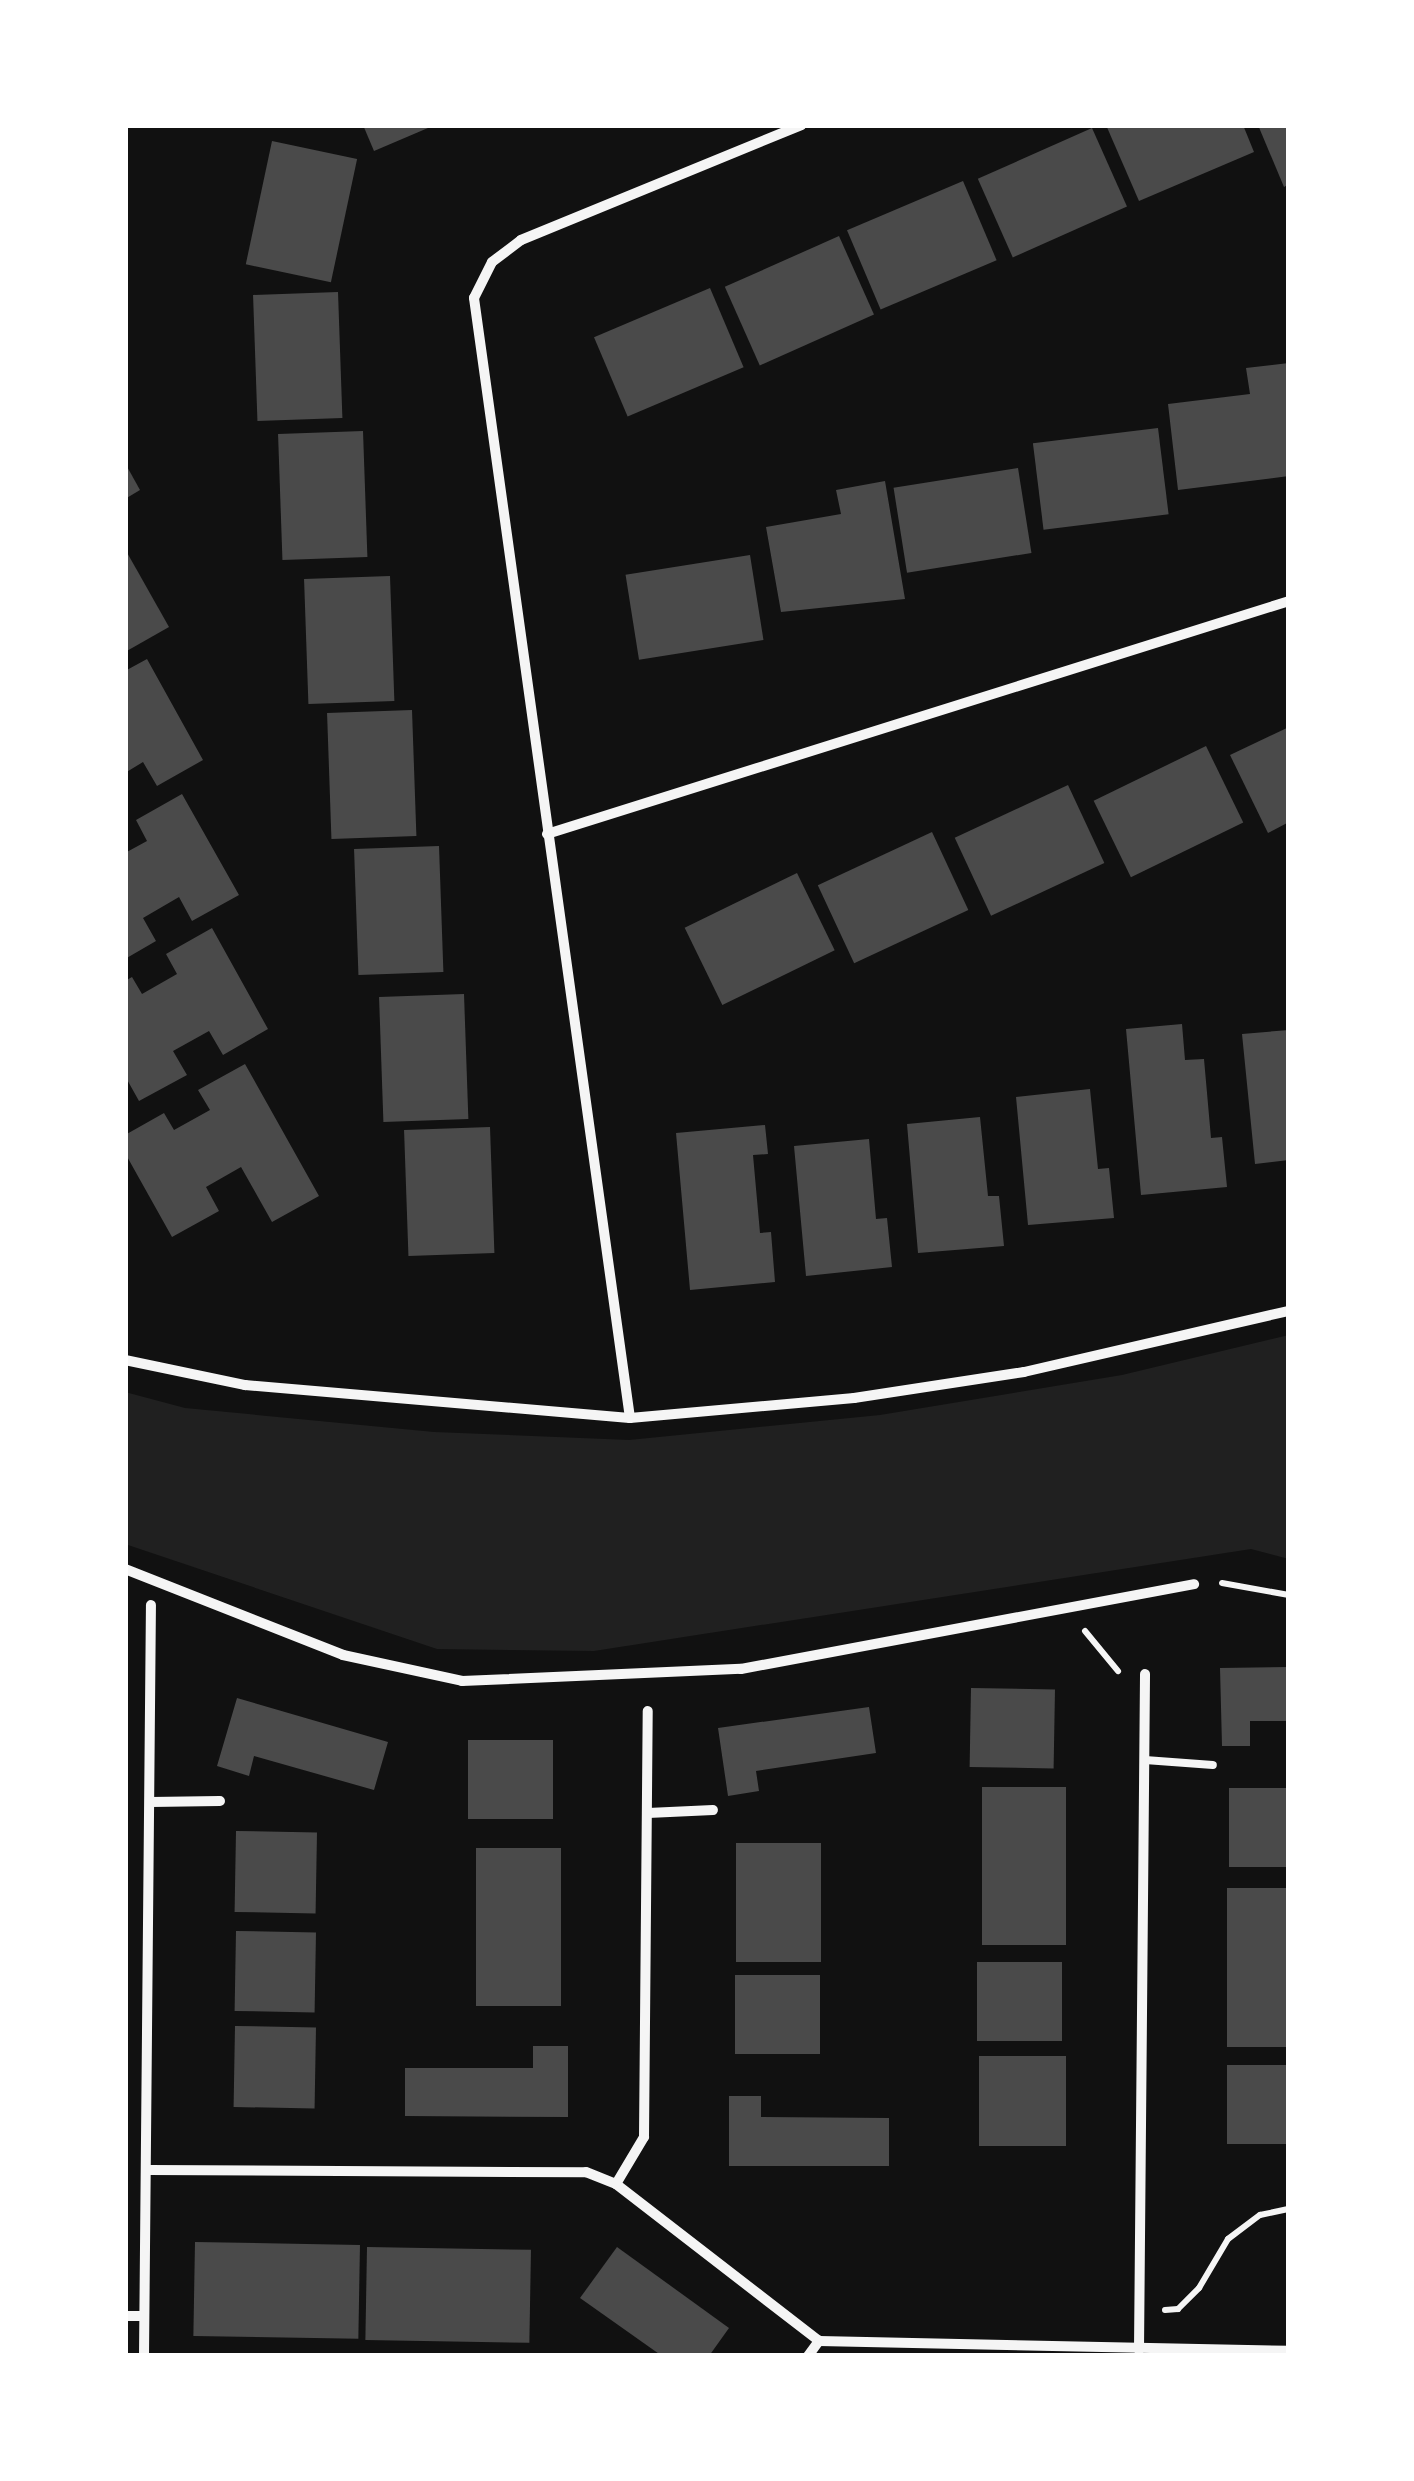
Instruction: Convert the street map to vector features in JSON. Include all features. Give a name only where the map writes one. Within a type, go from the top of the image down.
[{"type":"street","points":[[630,1418],[474,298],[492,262],[521,240],[801,125]]},
{"type":"street","points":[[547,834],[1289,602]]},
{"type":"street","points":[[125,1360],[245,1385],[630,1418],[854,1398],[1024,1372],[1289,1311]]},
{"type":"street","points":[[125,1570],[343,1655],[462,1681],[741,1669],[1194,1584]]},
{"type":"street","points":[[144,2356],[149,2170],[151,1605]]},
{"type":"street","points":[[1140,2350],[1145,1674]]},
{"type":"street","points":[[616,2184],[644,2137],[648,1712]]},
{"type":"street","points":[[151,1802],[220,1801]]},
{"type":"street","points":[[648,1813],[712,1810]]},
{"type":"street","points":[[149,2170],[586,2172],[616,2184],[819,2341],[1289,2351]]},
{"type":"street","points":[[125,2316],[144,2316]]},
{"type":"street","points":[[808,2356],[819,2341]]},
{"type":"lane","points":[[1144,1760],[1212,1765]]},
{"type":"path","points":[[1194,1584],[1241,1583],[1289,1594]]},
{"type":"path","points":[[1076,1606],[1090,1642],[1120,1672],[1145,1674]]},
{"type":"path","points":[[1139,2313],[1178,2309],[1228,2238],[1260,2215],[1289,2210]]},
{"type":"shaded area","points":[[1289,1335],[1289,1559],[1251,1549],[594,1651],[437,1649],[125,1544],[125,1392],[185,1408],[434,1432],[629,1440],[880,1415],[1122,1375]]},
{"type":"building","points":[[363,125],[435,125],[374,151]]},
{"type":"building","points":[[1106,125],[1243,125],[1254,152],[1139,201]]},
{"type":"building","points":[[1258,125],[1289,125],[1289,184],[1284,187]]},
{"type":"building","points":[[1092,128],[1127,207],[1013,257],[978,179]]},
{"type":"building","points":[[272,141],[357,159],[331,282],[246,264]]},
{"type":"building","points":[[963,181],[997,260],[881,309],[847,230]]},
{"type":"building","points":[[839,236],[874,315],[760,365],[725,287]]},
{"type":"building","points":[[710,288],[744,367],[628,416],[594,337]]},
{"type":"building","points":[[338,292],[342,418],[257,421],[253,295]]},
{"type":"building","points":[[1289,363],[1289,476],[1178,490],[1168,404],[1250,394],[1246,368]]},
{"type":"building","points":[[1158,428],[1169,514],[1044,530],[1033,443]]},
{"type":"building","points":[[363,431],[367,557],[282,560],[278,434]]},
{"type":"building","points":[[125,463],[140,490],[125,499]]},
{"type":"building","points":[[1018,468],[1031,553],[907,573],[894,488]]},
{"type":"building","points":[[885,481],[905,599],[781,612],[766,527],[841,514],[836,490]]},
{"type":"building","points":[[125,549],[169,627],[125,652]]},
{"type":"building","points":[[750,555],[763,640],[639,660],[626,575]]},
{"type":"building","points":[[390,576],[394,701],[308,704],[304,579]]},
{"type":"building","points":[[147,659],[203,760],[157,786],[143,762],[125,773],[125,671]]},
{"type":"building","points":[[412,710],[416,836],[331,839],[327,713]]},
{"type":"building","points":[[1289,727],[1289,822],[1268,833],[1230,755]]},
{"type":"building","points":[[1206,746],[1243,822],[1131,877],[1094,801]]},
{"type":"building","points":[[1068,785],[1104,863],[991,916],[955,838]]},
{"type":"building","points":[[182,794],[239,895],[192,921],[179,897],[143,918],[156,941],[125,959],[125,853],[147,841],[136,820]]},
{"type":"building","points":[[932,832],[968,910],[854,963],[818,885]]},
{"type":"building","points":[[439,846],[443,972],[358,975],[354,849]]},
{"type":"building","points":[[797,873],[835,950],[722,1005],[685,928]]},
{"type":"building","points":[[212,928],[268,1029],[223,1055],[209,1031],[173,1051],[187,1075],[139,1101],[125,1076],[125,981],[132,977],[142,994],[177,974],[166,954]]},
{"type":"building","points":[[464,994],[468,1119],[383,1122],[379,997]]},
{"type":"building","points":[[1182,1024],[1185,1060],[1204,1059],[1211,1138],[1222,1137],[1227,1187],[1141,1195],[1126,1029]]},
{"type":"building","points":[[1289,1030],[1289,1160],[1255,1164],[1242,1034]]},
{"type":"building","points":[[245,1064],[319,1196],[272,1222],[241,1167],[206,1187],[219,1211],[172,1237],[125,1153],[125,1135],[164,1113],[174,1130],[210,1110],[198,1090]]},
{"type":"building","points":[[1090,1089],[1098,1169],[1109,1168],[1114,1218],[1028,1225],[1016,1097]]},
{"type":"building","points":[[980,1117],[988,1196],[999,1196],[1004,1246],[918,1253],[907,1124]]},
{"type":"building","points":[[765,1125],[768,1154],[753,1155],[760,1233],[771,1232],[775,1282],[690,1290],[676,1133]]},
{"type":"building","points":[[490,1127],[494,1253],[408,1256],[404,1130]]},
{"type":"building","points":[[869,1139],[876,1219],[887,1218],[892,1267],[806,1276],[794,1146]]},
{"type":"building","points":[[1289,1667],[1289,1721],[1250,1721],[1250,1746],[1222,1746],[1220,1668]]},
{"type":"building","points":[[971,1688],[1055,1689],[1054,1768],[970,1767]]},
{"type":"building","points":[[237,1698],[388,1742],[374,1790],[254,1756],[249,1776],[217,1766]]},
{"type":"building","points":[[869,1707],[876,1753],[756,1771],[759,1791],[728,1796],[718,1728]]},
{"type":"building","points":[[468,1740],[553,1740],[553,1819],[468,1819]]},
{"type":"building","points":[[982,1787],[1066,1787],[1066,1945],[982,1945]]},
{"type":"building","points":[[1229,1788],[1289,1788],[1289,1867],[1229,1867]]},
{"type":"building","points":[[236,1831],[317,1832],[316,1913],[235,1912]]},
{"type":"building","points":[[736,1843],[821,1843],[821,1962],[736,1962]]},
{"type":"building","points":[[476,1848],[561,1848],[561,2006],[476,2006]]},
{"type":"building","points":[[1227,1888],[1289,1888],[1289,2047],[1227,2047]]},
{"type":"building","points":[[236,1931],[316,1932],[315,2012],[235,2011]]},
{"type":"building","points":[[977,1962],[1062,1962],[1062,2041],[977,2041]]},
{"type":"building","points":[[735,1975],[820,1975],[820,2054],[735,2054]]},
{"type":"building","points":[[235,2026],[316,2027],[315,2108],[234,2107]]},
{"type":"building","points":[[533,2046],[568,2046],[568,2117],[405,2116],[405,2068],[533,2068]]},
{"type":"building","points":[[979,2056],[1066,2056],[1066,2146],[979,2146]]},
{"type":"building","points":[[1227,2065],[1289,2065],[1289,2144],[1227,2144]]},
{"type":"building","points":[[729,2096],[761,2096],[761,2117],[889,2118],[889,2166],[729,2166]]},
{"type":"building","points":[[195,2242],[360,2245],[358,2339],[193,2336]]},
{"type":"building","points":[[367,2247],[531,2250],[529,2343],[365,2340]]},
{"type":"building","points":[[617,2247],[729,2328],[709,2356],[662,2356],[580,2298]]}]
